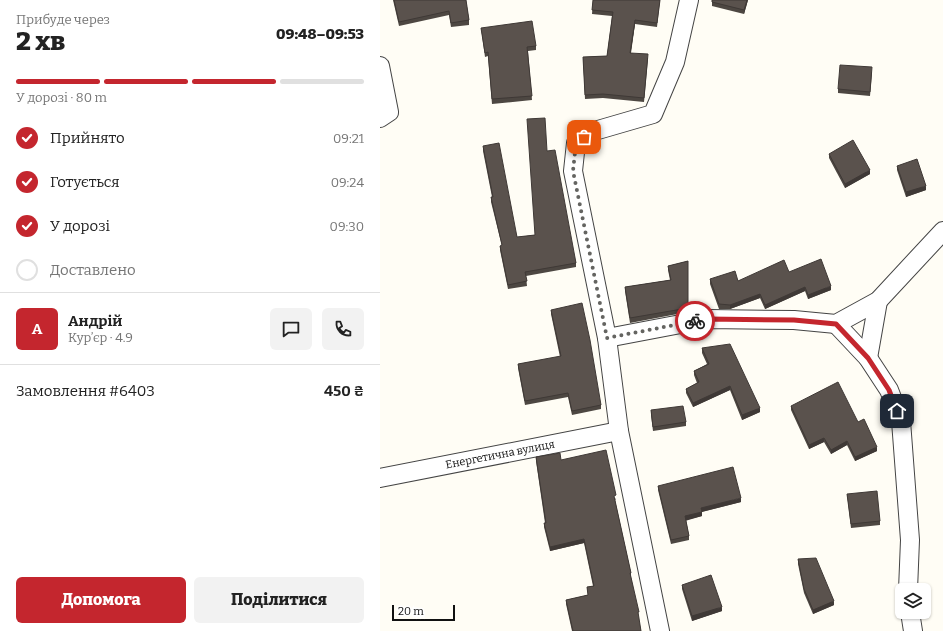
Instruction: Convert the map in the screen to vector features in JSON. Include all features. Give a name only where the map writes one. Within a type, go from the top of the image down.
[{"type":"street","points":[[660,631],[619,431],[607,338],[573,171],[576,143],[591,132],[653,114],[675,62],[689,0]]},
{"type":"street","points":[[380,66],[389,112],[380,118]]},
{"type":"street","points":[[607,338],[707,319],[794,320],[836,324],[878,301],[943,231]]},
{"type":"street","points":[[868,358],[878,301]]},
{"type":"street","points":[[836,324],[868,358],[889,390],[901,422],[910,540],[908,583]]},
{"type":"street","name":"Енергетична вулиця","points":[[380,478],[619,431]]},
{"type":"street","points":[[911,619],[912,631]]},
{"type":"building","points":[[394,0],[466,0],[469,20],[451,23],[449,11],[399,22]]},
{"type":"building","points":[[593,0],[660,0],[657,23],[635,20],[630,53],[648,54],[644,98],[603,94],[585,95],[583,57],[607,56],[613,12],[592,10]]},
{"type":"building","points":[[712,0],[747,0],[744,10],[712,2]]},
{"type":"building","points":[[532,21],[536,46],[527,47],[532,96],[492,99],[488,52],[485,53],[481,28]]},
{"type":"building","points":[[840,65],[872,67],[870,92],[838,89]]},
{"type":"building","points":[[545,118],[547,151],[555,150],[576,263],[525,272],[527,281],[508,285],[483,146],[499,143],[517,237],[535,235],[527,119]]},
{"type":"building","points":[[853,140],[870,170],[845,184],[829,154]]},
{"type":"building","points":[[917,159],[926,186],[906,192],[897,166]]},
{"type":"building","points":[[821,259],[831,286],[808,295],[805,287],[765,305],[760,294],[730,305],[719,304],[710,279],[735,271],[738,281],[784,260],[789,272]]},
{"type":"building","points":[[688,261],[688,308],[630,318],[625,287],[671,280],[668,266]]},
{"type":"building","points":[[582,303],[601,405],[572,411],[568,393],[525,401],[518,364],[561,356],[551,310]]},
{"type":"building","points":[[730,344],[760,408],[742,415],[730,386],[693,403],[686,389],[699,382],[694,371],[709,364],[702,348]]},
{"type":"building","points":[[838,382],[858,422],[864,419],[877,447],[855,457],[847,441],[831,450],[824,438],[809,445],[791,406]]},
{"type":"building","points":[[683,406],[686,422],[653,427],[651,410]]},
{"type":"building","points":[[606,450],[616,495],[614,496],[639,612],[641,631],[573,631],[566,600],[588,595],[587,587],[594,586],[584,539],[550,547],[544,523],[546,523],[536,457],[560,453],[561,460]]},
{"type":"building","points":[[733,467],[741,498],[701,508],[702,512],[685,516],[689,536],[671,540],[658,486]]},
{"type":"building","points":[[877,491],[880,521],[851,524],[847,494]]},
{"type":"building","points":[[816,558],[834,601],[813,610],[804,589],[798,559]]},
{"type":"building","points":[[711,575],[722,607],[692,616],[682,585]]},
{"type":"way so far","points":[[584,137],[576,143],[573,171],[607,338],[695,321]]},
{"type":"route","points":[[695,321],[707,319],[794,320],[836,324],[868,358],[889,390],[897,411]]}]
